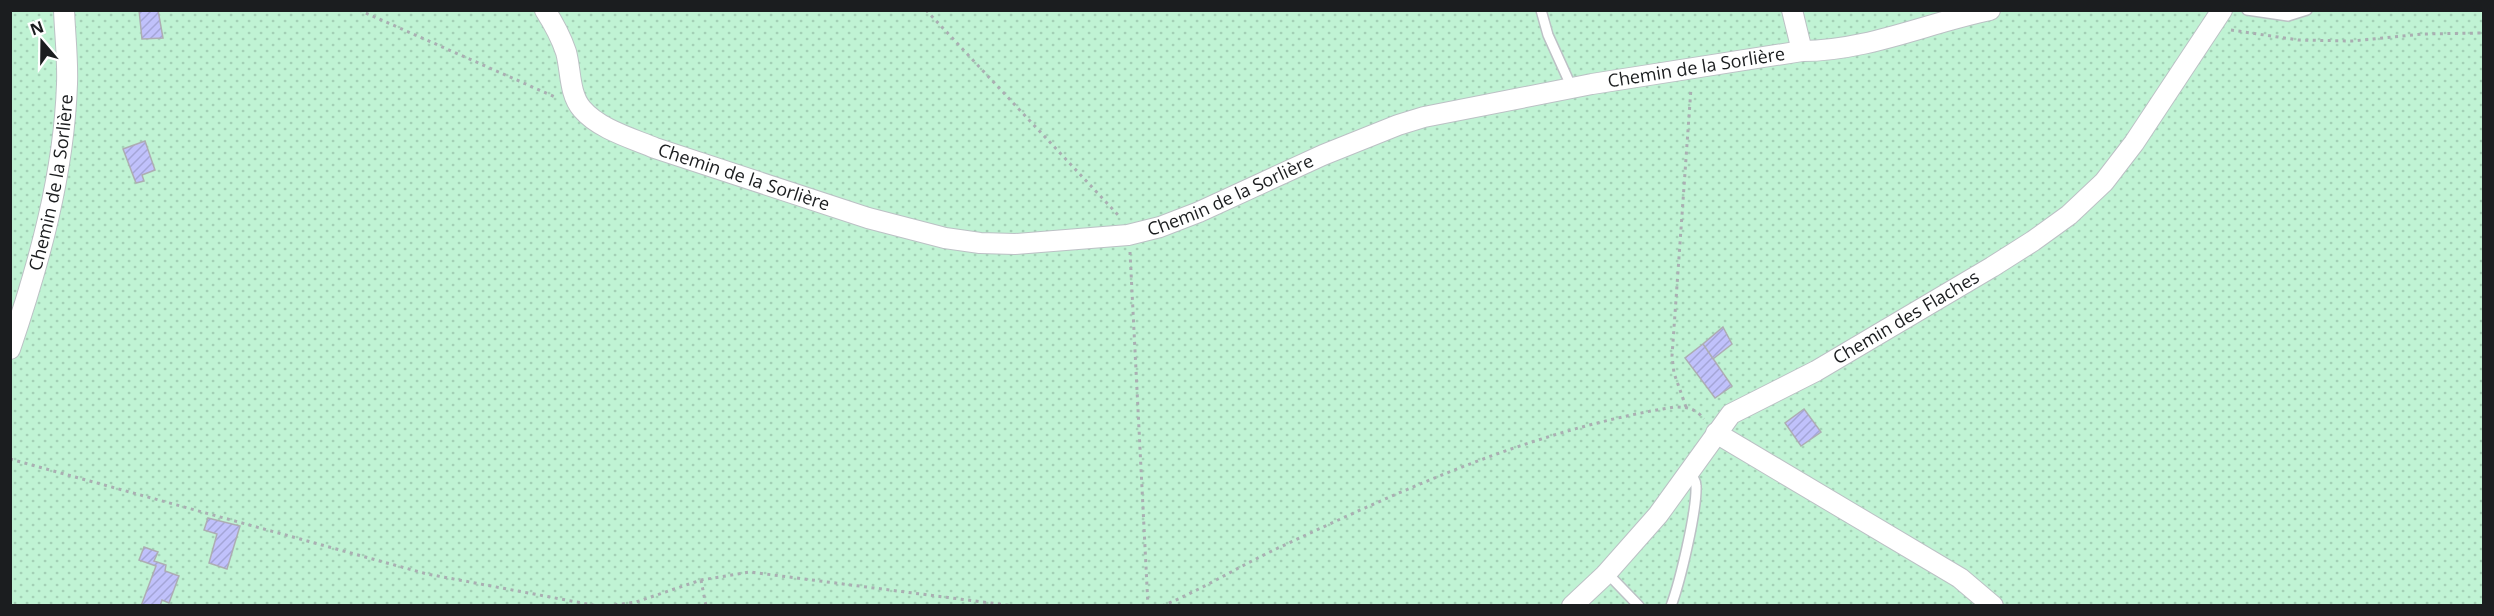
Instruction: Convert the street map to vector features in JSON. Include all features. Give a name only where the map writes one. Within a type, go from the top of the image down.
[{"type":"street","name":"Chemin de la Sorlière","points":[[10,349],[47,222],[56,180],[67,83],[64,10]]},
{"type":"street","points":[[545,10],[561,37],[574,97]]},
{"type":"street","points":[[1792,10],[1802,51]]},
{"type":"street","name":"Chemin de la Sorlière","points":[[574,97],[582,109],[597,122],[655,148],[909,230],[980,243],[1015,244],[1128,235],[1160,227],[1323,155],[1398,125],[1459,109],[1572,88],[1802,51],[1829,51],[1856,47],[1990,10]]},
{"type":"street","name":"Chemin des Flaches","points":[[1572,606],[1607,573],[1658,515],[1731,414],[1816,371],[1992,267],[2069,215],[2104,182],[2217,18]]},
{"type":"street","points":[[1716,433],[1960,578],[1993,606]]},
{"type":"lane","points":[[1541,10],[1548,35],[1572,88]]},
{"type":"lane","points":[[2247,10],[2281,16],[2307,10]]},
{"type":"lane","points":[[1671,606],[1693,511],[1696,486],[1689,474]]},
{"type":"lane","points":[[1607,573],[1639,606]]},
{"type":"path","points":[[359,10],[555,97],[574,97]]},
{"type":"path","points":[[926,10],[1107,202],[1120,217],[1128,235],[1148,606]]},
{"type":"path","points":[[2217,18],[2298,40],[2352,41],[2422,34],[2484,33]]},
{"type":"path","points":[[1686,407],[1674,372],[1672,356],[1691,88],[1688,69]]},
{"type":"path","points":[[1162,606],[1389,497],[1496,453],[1580,426],[1658,410],[1686,407],[1698,411],[1716,433]]},
{"type":"path","points":[[10,459],[428,574],[598,606]]},
{"type":"path","points":[[607,606],[636,602],[701,580],[750,572],[1014,606]]},
{"type":"path","points":[[701,580],[706,606]]},
{"type":"green space","points":[[11,11],[2483,11],[2483,605],[11,605]]},
{"type":"building","points":[[139,10],[158,10],[163,38],[142,39]]},
{"type":"building","points":[[145,141],[155,170],[142,175],[144,181],[136,183],[123,149]]},
{"type":"building","points":[[1723,327],[1732,344],[1713,359],[1703,344]]},
{"type":"building","points":[[1703,344],[1732,386],[1715,398],[1685,358]]},
{"type":"building","points":[[1804,409],[1821,432],[1801,446],[1785,423]]},
{"type":"building","points":[[208,518],[240,526],[227,569],[209,563],[217,534],[204,530]]},
{"type":"building","points":[[144,547],[158,552],[154,561],[166,565],[165,571],[179,576],[169,603],[162,600],[160,606],[141,606],[156,566],[139,560]]}]
